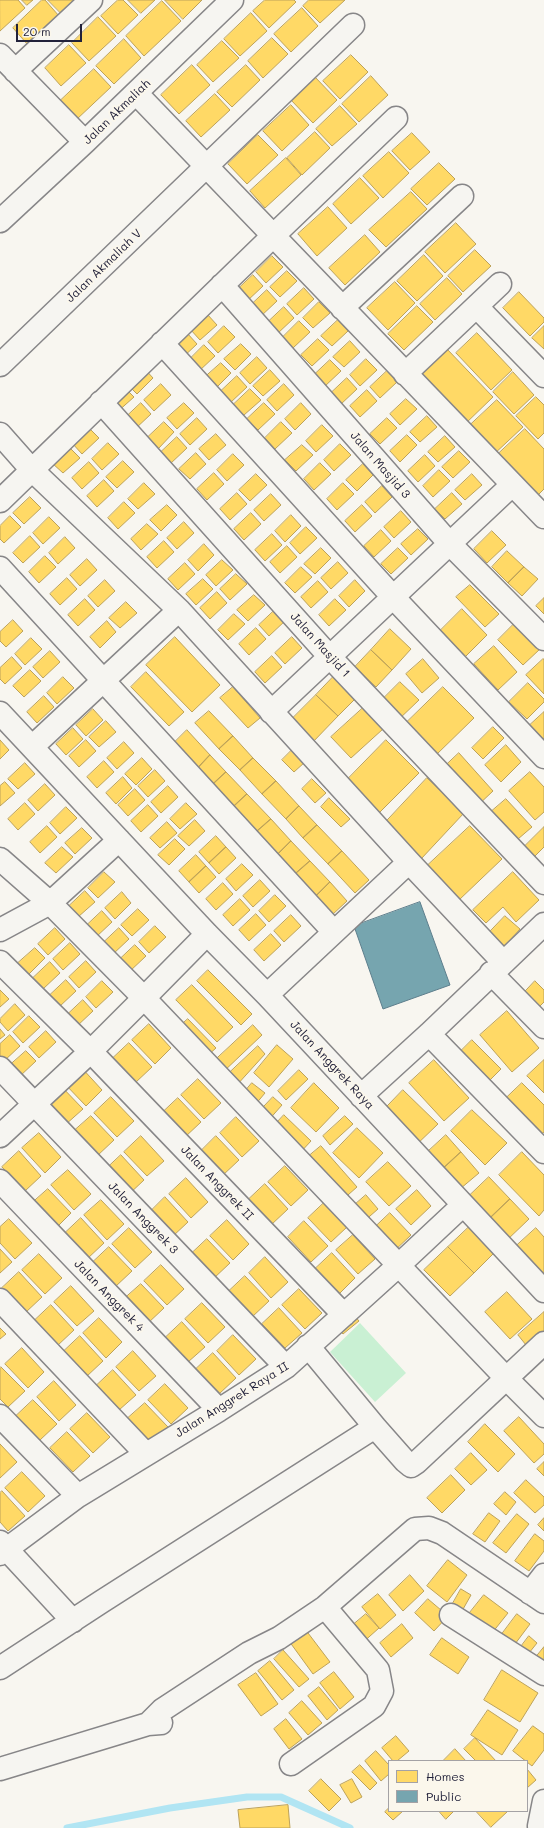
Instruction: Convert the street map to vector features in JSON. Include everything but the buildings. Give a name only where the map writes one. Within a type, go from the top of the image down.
[{"type":"street","points":[[15,71],[91,0]]},
{"type":"street","name":"Jalan Akmaliah","points":[[0,221],[136,94],[232,0]]},
{"type":"street","name":"Jalan Akmaliah V","points":[[0,365],[353,25]]},
{"type":"street","points":[[0,55],[85,142]]},
{"type":"street","points":[[136,94],[274,234],[405,374],[544,516]]},
{"type":"street","points":[[0,501],[31,469],[396,118]]},
{"type":"street","points":[[342,308],[462,196]]},
{"type":"street","points":[[405,374],[500,284]]},
{"type":"street","name":"Jalan Masjid 3","points":[[222,285],[449,543],[544,639]]},
{"type":"street","points":[[477,307],[544,376]]},
{"type":"street","points":[[162,343],[393,597],[544,757]]},
{"type":"street","name":"Jalan Masjid 1","points":[[101,402],[329,656],[544,883]]},
{"type":"street","points":[[0,434],[31,469],[179,610],[409,862],[497,968],[544,1028]]},
{"type":"street","points":[[271,712],[512,485]]},
{"type":"street","points":[[0,568],[334,932]]},
{"type":"street","points":[[32,746],[179,610]]},
{"type":"street","name":"Jalan Anggrek Raya","points":[[0,713],[207,934],[267,995],[462,1206],[544,1291]]},
{"type":"street","points":[[0,930],[50,903],[119,840]]},
{"type":"street","points":[[0,859],[50,903],[144,998],[544,1416]]},
{"type":"street","points":[[267,995],[409,862]]},
{"type":"street","points":[[361,1096],[429,1034],[544,924]]},
{"type":"street","points":[[0,1136],[90,1052],[207,934]]},
{"type":"street","name":"Jalan Anggrek II","points":[[0,962],[90,1052],[344,1315]]},
{"type":"street","points":[[429,1034],[544,1152]]},
{"type":"street","name":"Jalan Anggrek 3","points":[[0,1068],[286,1367]]},
{"type":"street","name":"Jalan Anggrek 4","points":[[0,1181],[219,1410]]},
{"type":"street","name":"Jalan Anggrek Raya II","points":[[2,1548],[78,1496],[219,1410],[286,1367],[462,1206]]},
{"type":"street","points":[[0,1300],[145,1454]]},
{"type":"street","points":[[308,1346],[375,1427],[411,1466],[544,1343]]},
{"type":"street","points":[[0,1416],[78,1496]]},
{"type":"street","points":[[0,1668],[375,1427]]},
{"type":"street","points":[[0,1769],[148,1724],[162,1710],[249,1653],[279,1638],[325,1607],[415,1528],[429,1528],[442,1533],[537,1598],[544,1575]]},
{"type":"street","points":[[2,1548],[73,1620]]},
{"type":"street","points":[[291,1764],[374,1706],[382,1690],[378,1670],[325,1607]]},
{"type":"street","points":[[451,1615],[544,1674]]},
{"type":"street","points":[[540,1826],[544,1801]]},
{"type":"green space","points":[[360,1323],[406,1373],[375,1402],[330,1352]]},
{"type":"waterway","points":[[67,1828],[170,1808],[247,1797],[281,1797],[350,1828]]}]
